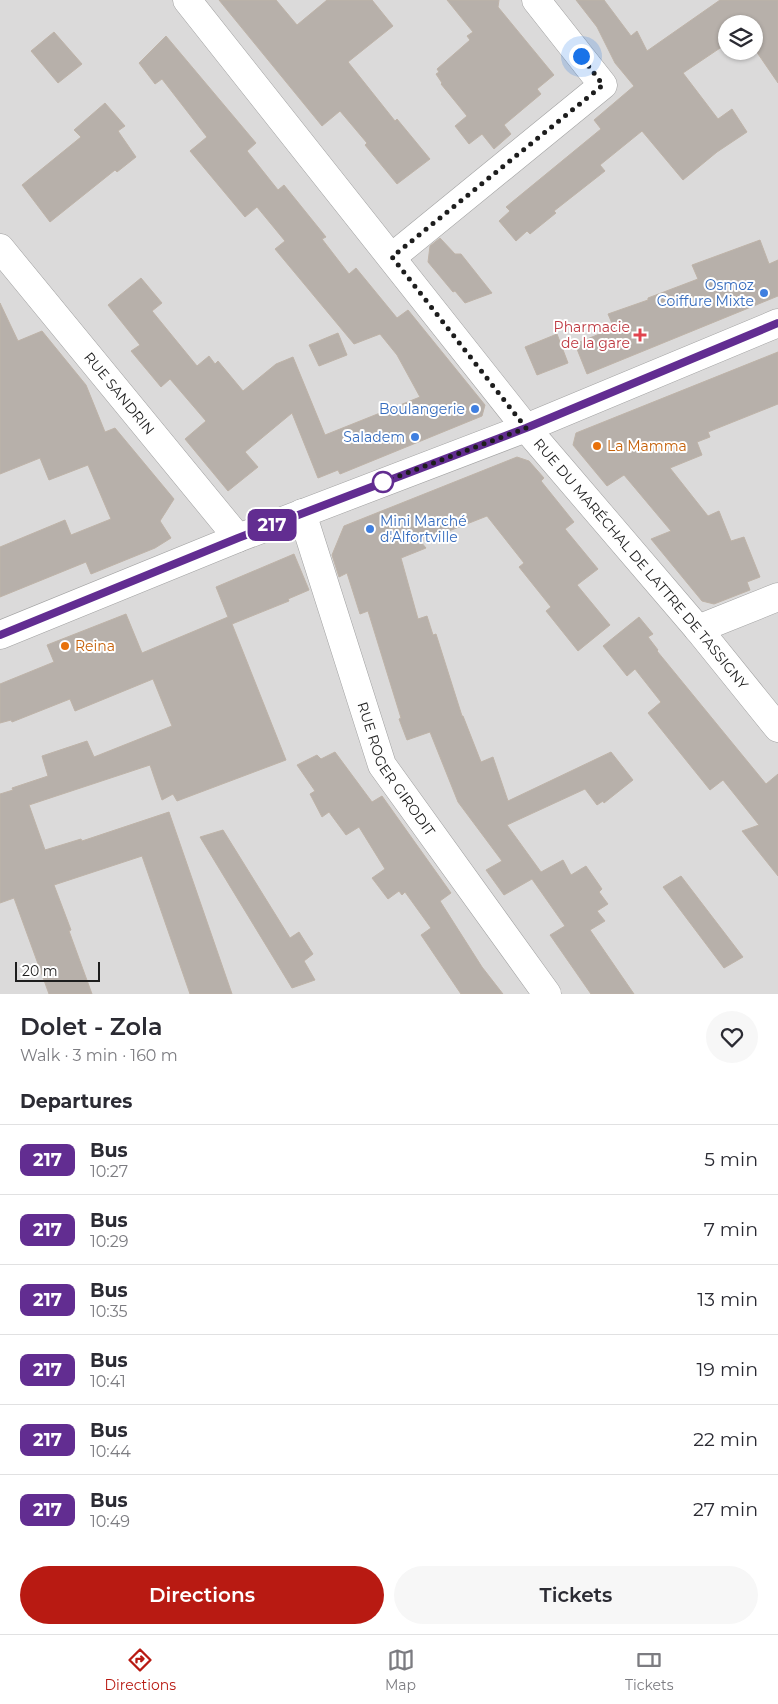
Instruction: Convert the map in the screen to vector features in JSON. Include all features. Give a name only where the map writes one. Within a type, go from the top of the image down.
[{"type":"street","name":"RUE DU MARÉCHAL DE LATTRE DE TASSIGNY","points":[[187,0],[526,428],[698,629],[778,728]]},
{"type":"street","points":[[392,257],[603,85],[536,0]]},
{"type":"street","name":"RUE SANDRIN","points":[[0,248],[238,538]]},
{"type":"street","points":[[0,635],[238,538],[526,428],[778,323]]},
{"type":"street","name":"RUE ROGER GIRODIT","points":[[302,513],[382,765],[547,994]]},
{"type":"street","points":[[698,629],[778,597]]},
{"type":"shaded area","points":[[0,0],[778,0],[778,994],[0,994]]},
{"type":"building","points":[[219,0],[276,0],[297,25],[327,0],[372,0],[393,26],[348,62],[395,121],[397,119],[430,159],[397,184],[365,145],[367,143],[340,111],[322,126]]},
{"type":"building","points":[[447,0],[499,0],[498,7],[554,75],[537,89],[541,94],[504,125],[511,134],[494,149],[482,134],[469,144],[455,126],[467,116],[441,84],[436,74],[439,72],[437,69],[470,40],[467,36],[473,32]]},
{"type":"building","points":[[576,0],[604,0],[631,36],[637,31],[647,51],[720,0],[778,0],[778,83],[762,60],[763,15],[718,15],[718,49],[683,73],[718,119],[732,109],[747,132],[717,152],[683,180],[642,131],[600,165],[605,171],[554,211],[556,213],[530,234],[527,231],[516,241],[499,221],[510,211],[506,207],[601,129],[594,120],[634,86],[615,63],[597,27]]},
{"type":"building","points":[[54,32],[82,64],[58,83],[31,51]]},
{"type":"building","points":[[166,36],[256,143],[247,151],[278,190],[284,185],[326,237],[322,239],[349,274],[356,268],[397,318],[408,310],[485,405],[482,416],[340,474],[338,470],[318,478],[292,413],[245,452],[258,467],[228,491],[185,439],[206,421],[170,379],[161,387],[131,351],[140,345],[108,305],[141,278],[162,303],[152,311],[197,366],[209,356],[215,364],[218,361],[243,391],[276,364],[293,357],[325,435],[420,397],[397,355],[380,334],[354,344],[275,249],[285,241],[257,207],[245,217],[190,151],[207,137],[162,79],[155,84],[139,63]]},
{"type":"building","points":[[105,103],[125,126],[118,131],[136,157],[117,172],[115,170],[50,222],[22,185],[81,137],[74,130]]},
{"type":"building","points":[[440,238],[455,254],[461,254],[492,293],[465,303],[455,291],[453,292],[428,262],[430,246]]},
{"type":"building","points":[[760,240],[769,264],[778,260],[778,296],[587,374],[575,344],[614,328],[608,314],[698,279],[692,265]]},
{"type":"building","points":[[0,303],[18,341],[42,331],[86,385],[105,432],[115,428],[174,499],[160,521],[171,538],[155,548],[91,574],[86,562],[0,597],[0,547],[65,520],[71,535],[111,519],[88,465],[49,480],[40,458],[0,474]]},
{"type":"building","points":[[338,333],[347,355],[319,366],[309,345]]},
{"type":"building","points":[[557,334],[568,363],[537,375],[525,347]]},
{"type":"building","points":[[778,352],[778,404],[708,432],[710,437],[697,442],[702,455],[670,468],[708,516],[719,511],[731,541],[744,537],[760,577],[747,582],[750,590],[714,604],[702,601],[651,539],[671,531],[624,475],[607,486],[573,445],[576,433]]},
{"type":"building","points":[[517,457],[529,461],[544,478],[541,481],[574,522],[565,529],[598,569],[577,585],[610,625],[578,651],[546,611],[551,607],[519,567],[524,563],[487,516],[421,542],[426,548],[401,558],[418,619],[427,616],[433,635],[436,634],[462,716],[481,762],[493,757],[508,801],[611,752],[633,780],[604,803],[603,801],[597,805],[585,789],[507,825],[541,872],[563,860],[571,875],[586,866],[602,889],[599,892],[608,904],[597,911],[605,921],[590,930],[634,994],[591,994],[550,935],[565,926],[532,879],[504,895],[486,870],[502,861],[458,802],[430,732],[407,740],[399,719],[401,718],[368,611],[360,614],[347,573],[339,577],[332,555],[344,526]]},
{"type":"building","points":[[294,554],[309,590],[288,599],[289,601],[232,624],[286,760],[177,801],[173,794],[162,800],[150,765],[29,805],[45,850],[81,839],[82,841],[169,812],[232,994],[190,994],[142,856],[54,885],[92,994],[49,994],[14,898],[0,903],[0,794],[48,776],[42,756],[87,741],[94,757],[172,726],[153,679],[75,711],[70,699],[12,722],[11,720],[0,723],[0,684],[54,662],[47,645],[126,614],[142,653],[228,617],[216,587]]},
{"type":"building","points":[[639,617],[653,634],[648,637],[657,651],[766,784],[778,774],[778,876],[742,831],[759,825],[723,780],[710,790],[648,713],[661,702],[635,669],[627,676],[603,646]]},
{"type":"building","points":[[335,752],[372,802],[382,796],[451,893],[440,901],[482,967],[503,994],[461,994],[421,935],[431,928],[405,892],[402,895],[399,891],[388,899],[372,878],[385,869],[359,827],[346,835],[329,812],[322,817],[310,794],[315,791],[297,765],[317,755],[321,759]]},
{"type":"building","points":[[223,830],[290,938],[299,932],[313,954],[304,961],[315,980],[292,988],[200,837]]},
{"type":"building","points":[[681,876],[743,957],[724,968],[663,887]]},
{"type":"bus line","name":"217","points":[[0,635],[238,538],[526,428],[778,323]]},
{"type":"place","name":"Osmoz Coiffure Mixte","points":[[764,293]]},
{"type":"place","name":"Pharmacie de la gare","points":[[640,335]]},
{"type":"place","name":"Boulangerie","points":[[475,409]]},
{"type":"place","name":"Saladem","points":[[415,437]]},
{"type":"place","name":"La Mamma","points":[[597,446]]},
{"type":"place","name":"Mini Marché d'Alfortville","points":[[370,529]]},
{"type":"place","name":"Reina","points":[[65,646]]},
{"type":"route","points":[[383,482],[526,428],[392,257],[603,85],[581,56]]}]
